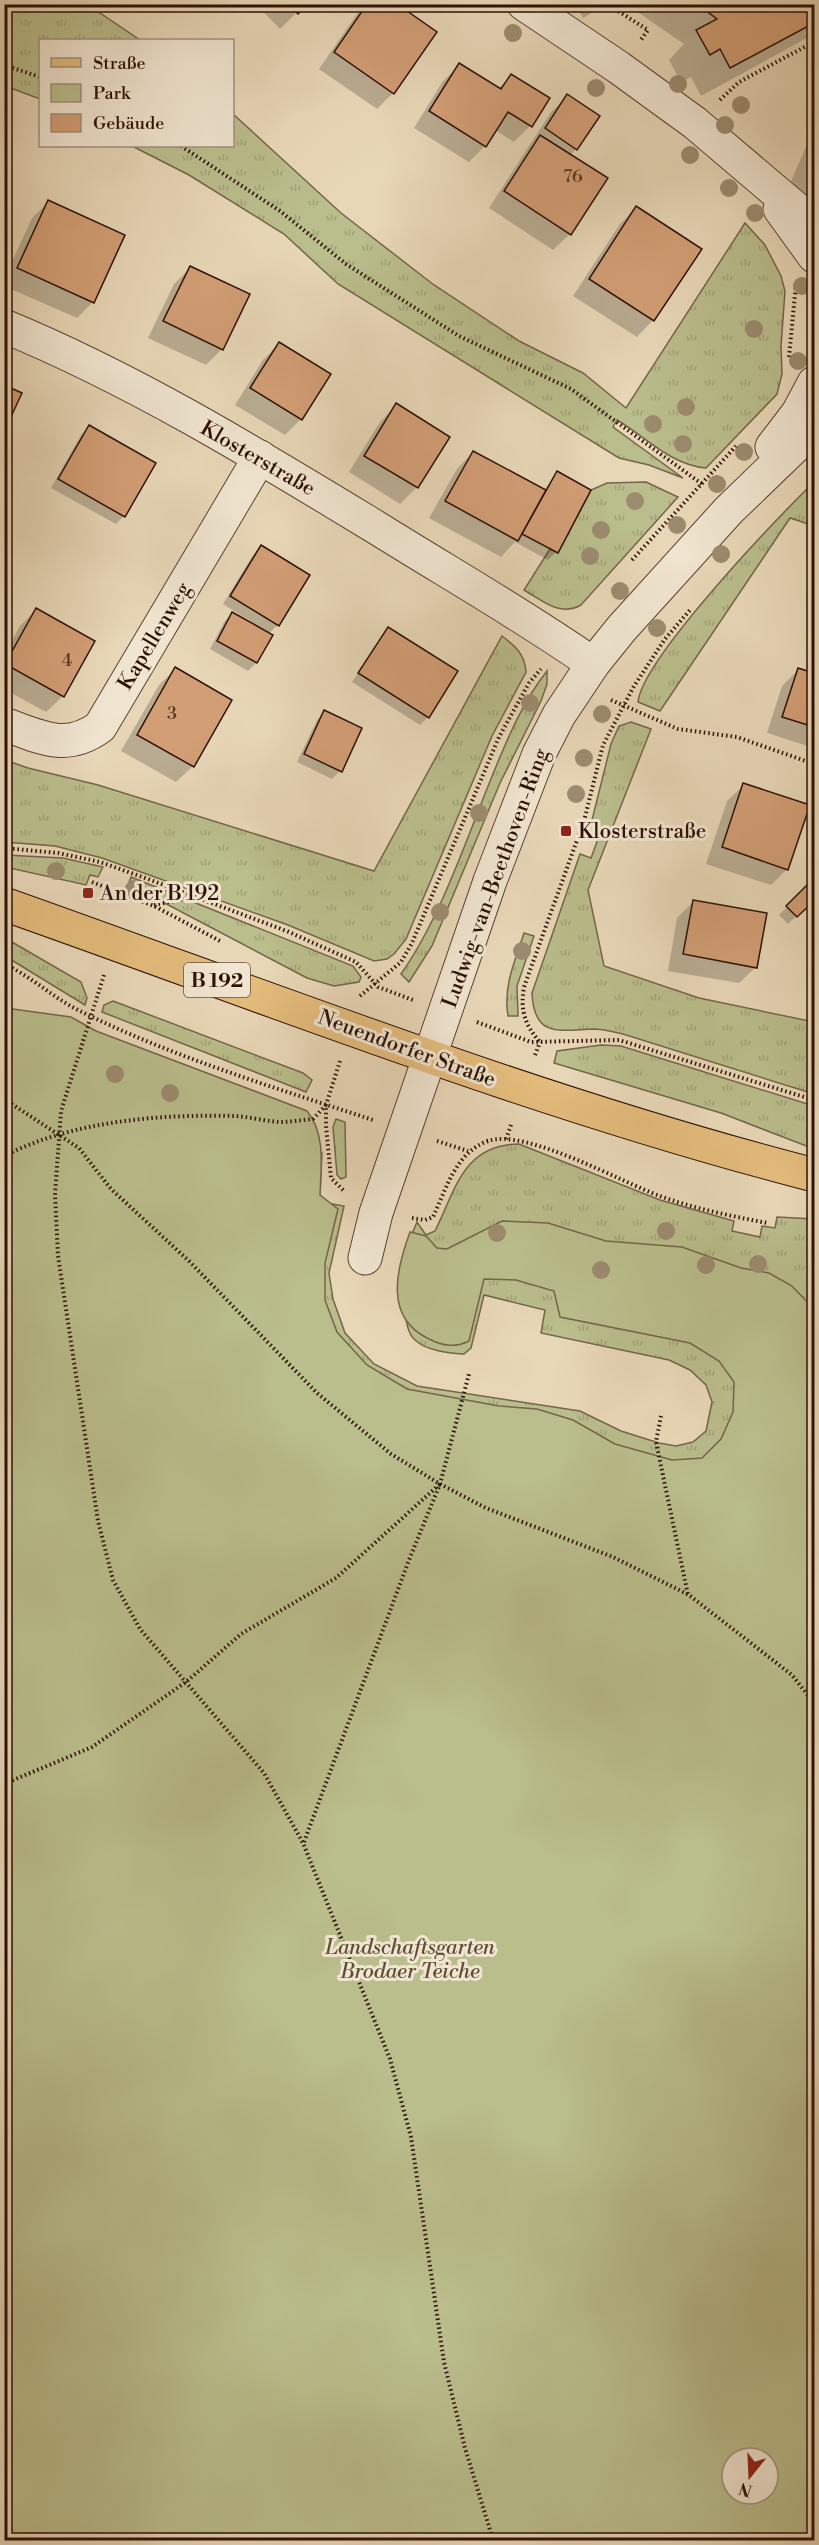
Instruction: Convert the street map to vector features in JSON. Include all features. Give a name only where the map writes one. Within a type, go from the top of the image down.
[{"type":"main road","name":"Neuendorfer Straße","points":[[4,904],[430,1056],[629,1124],[814,1175]]},
{"type":"street","points":[[524,4],[618,67],[695,123],[814,224]]},
{"type":"street","points":[[754,174],[814,255]]},
{"type":"street","name":"Klosterstraße","points":[[4,326],[62,350],[260,458],[534,624],[593,664]]},
{"type":"street","name":"Ludwig-van-Beethoven-Ring","points":[[729,510],[798,413],[802,374]]},
{"type":"street","name":"Ludwig-van-Beethoven-Ring","points":[[365,1258],[376,1213],[490,881],[539,754],[559,715],[593,664],[729,510],[814,428]]},
{"type":"street","name":"Kapellenweg","points":[[4,724],[45,739],[66,741],[86,737],[100,726],[260,458]]},
{"type":"path","points":[[695,123],[739,82],[814,42]]},
{"type":"path","points":[[4,65],[39,76]]},
{"type":"path","points":[[183,147],[280,211],[346,264],[450,330],[571,389],[655,452],[690,474],[729,510]]},
{"type":"path","points":[[802,374],[791,315],[796,288],[794,271],[814,255]]},
{"type":"path","points":[[540,1042],[530,1031],[523,1015],[524,987],[584,821],[603,745],[634,686],[665,639],[692,608]]},
{"type":"path","points":[[636,712],[678,729],[737,737],[814,764]]},
{"type":"path","points":[[4,848],[58,853],[100,862],[290,932],[356,962],[373,983],[531,1042],[598,1038],[619,1040],[814,1100]]},
{"type":"path","points":[[154,906],[195,897]]},
{"type":"path","points":[[115,943],[62,1111],[58,1135],[55,1195],[58,1256],[98,1521],[113,1580],[140,1629],[264,1773],[303,1843],[390,2059],[411,2137],[444,2362],[465,2448],[493,2541]]},
{"type":"path","points":[[4,964],[91,1016],[200,1062],[405,1130]]},
{"type":"path","points":[[361,993],[373,983]]},
{"type":"path","points":[[4,1099],[79,1148],[111,1189],[189,1261],[316,1393],[391,1454],[440,1484],[486,1508],[613,1557],[688,1595],[792,1675],[814,1703]]},
{"type":"path","points":[[4,1156],[58,1135],[87,1127],[157,1119],[236,1116],[281,1122],[313,1119],[326,1105]]},
{"type":"path","points":[[326,1105],[331,1178],[339,1188]]},
{"type":"path","points":[[425,1220],[433,1217],[458,1165],[468,1151],[489,1140],[506,1139],[530,1142],[661,1197],[767,1223]]},
{"type":"path","points":[[303,1843],[409,1560],[440,1484],[468,1374]]},
{"type":"path","points":[[661,1416],[656,1442],[688,1595]]},
{"type":"path","points":[[4,1784],[92,1747],[186,1682],[241,1634],[336,1578],[440,1484]]},
{"type":"green space","points":[[5,4],[88,5],[139,39],[39,39],[39,99],[5,86]]},
{"type":"green space","points":[[234,115],[341,213],[434,285],[519,341],[583,373],[626,408],[745,223],[765,245],[781,276],[785,291],[781,346],[782,374],[777,394],[706,468],[681,462],[617,420],[613,427],[683,478],[649,465],[619,458],[338,284],[284,234],[189,175],[134,147],[234,147]]},
{"type":"green space","points":[[646,482],[678,497],[581,605],[566,609],[559,608],[545,603],[524,590],[550,549],[558,553],[591,490],[607,483]]},
{"type":"green space","points":[[814,482],[814,526],[790,518],[660,711],[638,702],[645,682],[662,654],[686,623],[772,525]]},
{"type":"green space","points":[[502,636],[521,655],[526,672],[492,736],[406,939],[387,959],[374,961],[288,925],[102,858],[55,846],[5,842],[5,760],[98,785],[374,871]]},
{"type":"green space","points":[[547,671],[547,684],[541,701],[500,783],[432,946],[409,982],[401,974],[416,951],[442,901],[495,769],[524,706]]},
{"type":"green space","points":[[631,722],[651,729],[588,890],[604,966],[699,998],[814,1022],[814,1094],[623,1034],[597,1029],[551,1029],[538,1018],[532,993],[580,854],[591,858],[602,828],[591,824],[611,744],[619,726]]},
{"type":"green space","points":[[5,855],[63,858],[103,867],[98,877],[90,875],[86,885],[5,867]]},
{"type":"green space","points":[[131,877],[353,966],[361,977],[359,982],[334,986],[307,978],[157,899],[127,888]]},
{"type":"green space","points":[[524,933],[534,936],[517,986],[518,1016],[508,1016],[508,984]]},
{"type":"green space","points":[[5,938],[81,982],[87,998],[85,1005],[5,956]]},
{"type":"green space","points":[[113,1001],[303,1073],[312,1080],[306,1092],[102,1012],[104,1005]]},
{"type":"green space","name":"Landschaftsgarten Brodaer Teiche","points":[[5,1008],[71,1017],[96,1031],[307,1111],[320,1140],[320,1195],[338,1209],[325,1263],[325,1300],[337,1332],[367,1365],[407,1389],[499,1406],[537,1409],[573,1420],[615,1444],[672,1460],[702,1458],[721,1439],[733,1412],[734,1382],[719,1361],[690,1343],[560,1317],[554,1291],[516,1280],[484,1279],[469,1341],[459,1345],[449,1345],[429,1339],[415,1330],[405,1319],[397,1292],[401,1262],[410,1232],[426,1236],[437,1248],[447,1249],[502,1221],[548,1223],[606,1241],[682,1247],[741,1268],[769,1273],[792,1286],[814,1309],[814,2540],[5,2540]]},
{"type":"green space","points":[[601,1045],[621,1046],[814,1106],[814,1149],[721,1113],[554,1063],[557,1051]]},
{"type":"green space","points":[[336,1119],[345,1122],[346,1177],[341,1179],[337,1175],[333,1127]]},
{"type":"green space","points":[[88,1135],[322,1153],[320,1195],[327,1203],[344,1206],[329,1273],[333,1299],[345,1333],[374,1364],[417,1386],[580,1411],[621,1431],[676,1446],[693,1442],[706,1431],[712,1402],[706,1385],[690,1370],[669,1360],[541,1333],[545,1310],[484,1295],[471,1348],[464,1354],[432,1349],[415,1340],[409,1332],[405,1306],[412,1234],[417,1222],[426,1235],[435,1231],[456,1185],[473,1161],[485,1152],[500,1146],[519,1144],[660,1200],[734,1221],[732,1231],[760,1237],[762,1226],[775,1228],[777,1217],[814,1219],[814,1699],[532,1514]]},
{"type":"building","points":[[288,4],[307,4],[298,14]]},
{"type":"building","points":[[367,4],[397,4],[437,32],[394,94],[334,52]]},
{"type":"building","points":[[697,4],[814,4],[814,23],[730,68],[720,49],[710,55],[696,30],[717,19]]},
{"type":"building","points":[[459,63],[501,89],[511,74],[550,98],[532,127],[508,112],[486,147],[429,111]]},
{"type":"building","points":[[567,94],[600,116],[577,150],[545,128]]},
{"type":"building","points":[[540,135],[608,178],[571,235],[504,191]]},
{"type":"building","points":[[48,200],[125,235],[94,303],[17,268]]},
{"type":"building","points":[[636,206],[702,249],[654,321],[589,279]]},
{"type":"building","points":[[190,266],[250,294],[223,350],[163,321]]},
{"type":"building","points":[[279,342],[331,374],[302,420],[250,388]]},
{"type":"building","points":[[4,385],[22,393],[4,432]]},
{"type":"building","points":[[396,403],[450,437],[418,488],[364,456]]},
{"type":"building","points":[[89,425],[156,463],[125,517],[58,479]]},
{"type":"building","points":[[473,451],[546,490],[518,541],[445,501]]},
{"type":"building","points":[[557,471],[591,490],[558,553],[522,534]]},
{"type":"building","points":[[261,545],[310,575],[279,626],[230,596]]},
{"type":"building","points":[[36,608],[95,641],[64,697],[5,664]]},
{"type":"building","points":[[232,612],[273,635],[257,663],[217,641]]},
{"type":"building","points":[[388,627],[458,671],[429,718],[358,673]]},
{"type":"building","points":[[175,667],[232,700],[194,767],[137,735]]},
{"type":"building","points":[[798,668],[814,673],[814,727],[782,717]]},
{"type":"building","points":[[324,710],[362,728],[342,772],[304,754]]},
{"type":"building","points":[[743,783],[810,805],[788,870],[722,847]]},
{"type":"building","points":[[814,878],[814,901],[797,917],[786,906]]},
{"type":"building","points":[[693,900],[767,913],[757,968],[683,954]]},
{"type":"place","name":"Klosterstraße","points":[[566,831]]},
{"type":"place","name":"An der B 192","points":[[88,893]]}]
